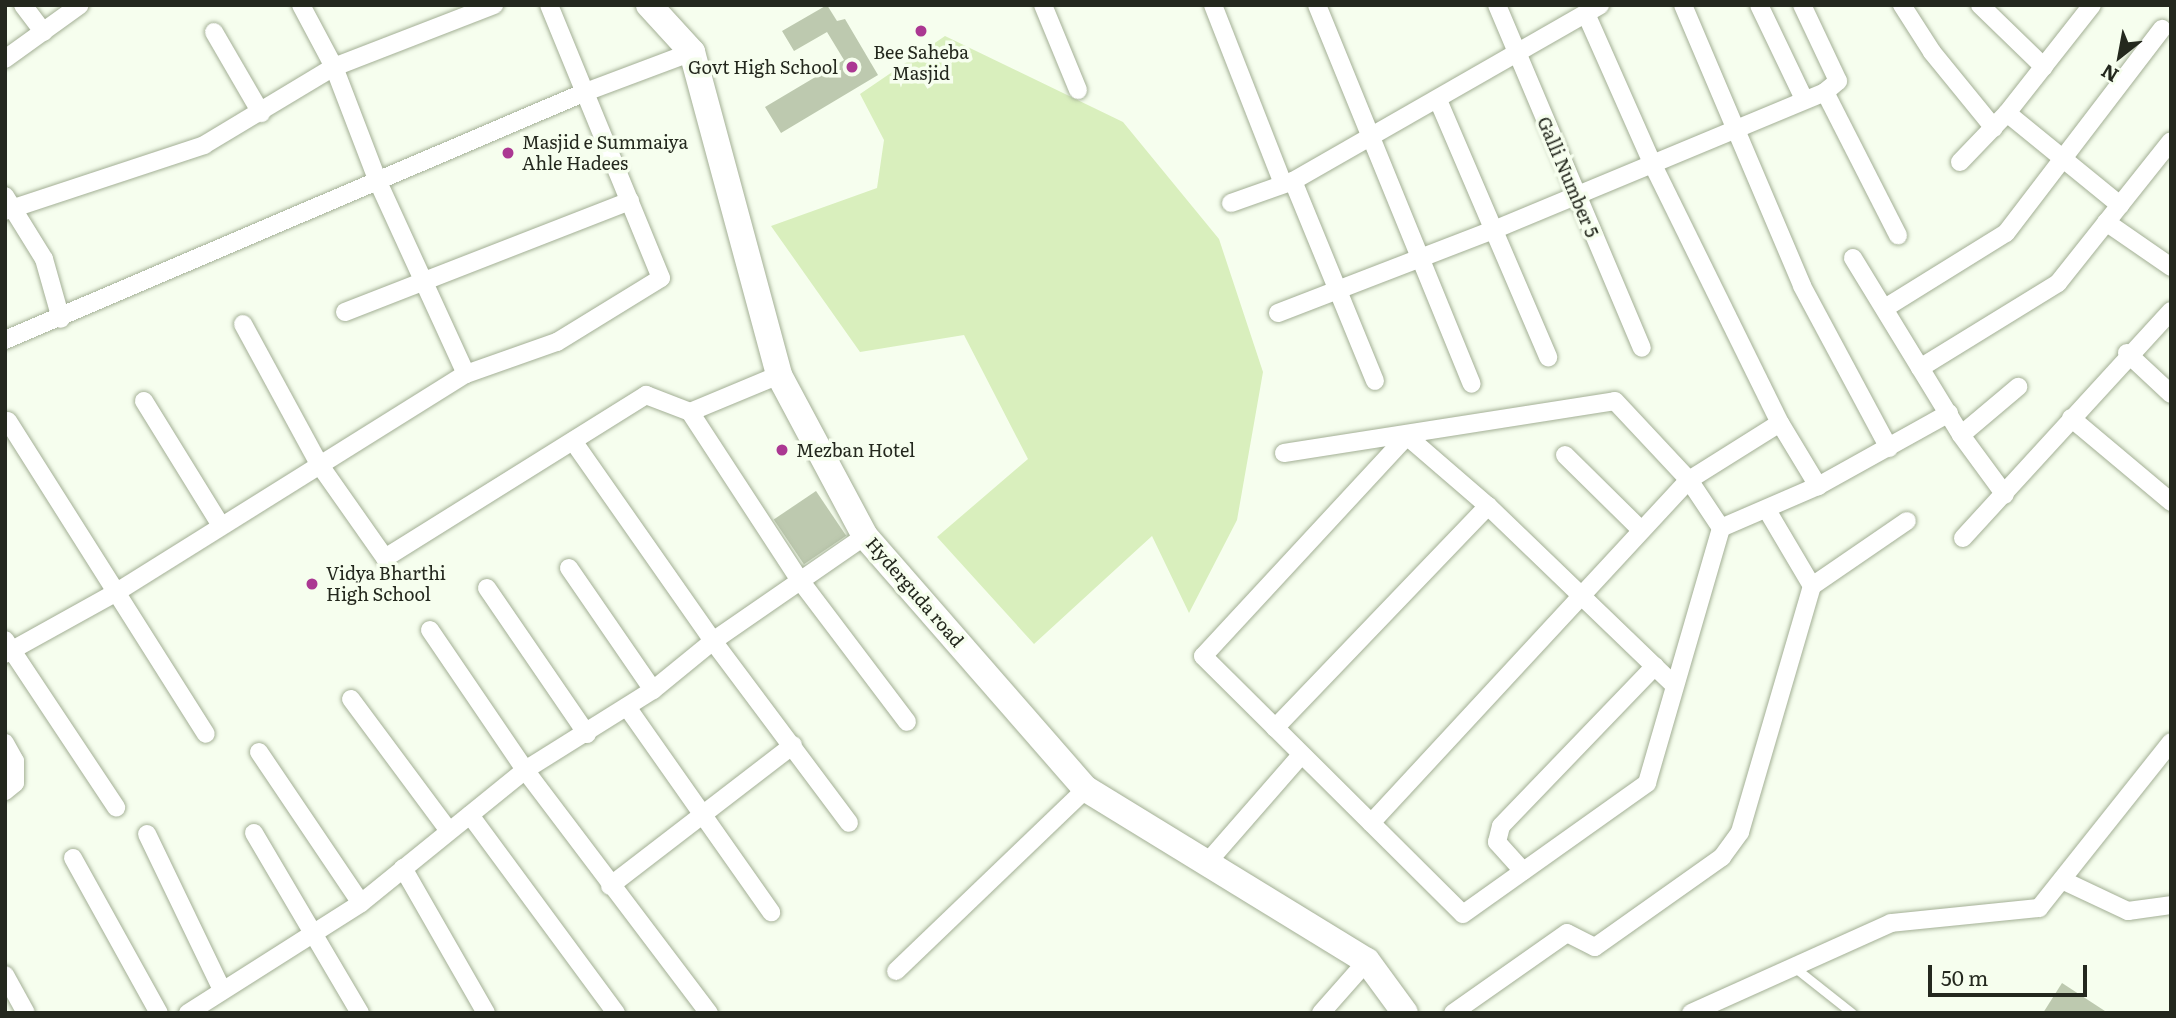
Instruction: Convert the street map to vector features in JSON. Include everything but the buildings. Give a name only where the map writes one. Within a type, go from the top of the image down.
[{"type":"street","points":[[23,5],[43,32]]},
{"type":"street","points":[[5,59],[80,5]]},
{"type":"street","points":[[301,5],[334,67],[379,184],[466,374]]},
{"type":"street","points":[[61,319],[44,259],[8,205],[204,145],[334,67],[494,5]]},
{"type":"street","points":[[116,807],[7,648],[116,593],[220,524],[466,374],[557,342],[661,278],[549,5]]},
{"type":"street","name":"Hyderguda road","points":[[649,5],[692,52],[779,375],[865,536],[1086,789],[1367,961],[1405,1013]]},
{"type":"street","points":[[1043,5],[1078,90]]},
{"type":"street","points":[[1213,5],[1288,182],[1339,290],[1375,381]]},
{"type":"street","points":[[1317,5],[1418,259],[1472,384]]},
{"type":"street","name":"Galli Number 5","points":[[1497,5],[1642,348]]},
{"type":"street","points":[[1683,5],[1733,131],[1802,286],[1889,448]]},
{"type":"street","points":[[1759,5],[1804,99]]},
{"type":"street","points":[[1278,313],[1496,229],[1825,92],[1838,81],[1802,5]]},
{"type":"street","points":[[1902,5],[1932,52],[1994,128]]},
{"type":"street","points":[[1961,162],[2007,113],[2092,5]]},
{"type":"street","points":[[1986,7],[2044,67]]},
{"type":"street","points":[[1231,203],[1288,182],[1438,100],[1593,10],[1653,165],[1780,423],[1818,486]]},
{"type":"street","points":[[1885,308],[2006,233],[2162,29]]},
{"type":"street","points":[[214,32],[261,113]]},
{"type":"street","points":[[5,340],[61,319],[379,184],[583,93],[692,52]]},
{"type":"street","points":[[1825,92],[1898,234]]},
{"type":"street","points":[[1438,100],[1496,229],[1548,358]]},
{"type":"street","points":[[2007,113],[2060,159],[2120,205]]},
{"type":"street","points":[[1920,368],[2058,283],[2171,141]]},
{"type":"street","points":[[345,312],[630,201]]},
{"type":"street","points":[[2106,222],[2171,267]]},
{"type":"street","points":[[1853,258],[1961,435],[2005,495]]},
{"type":"street","points":[[1963,538],[2005,495],[2127,353],[2171,311]]},
{"type":"street","points":[[243,324],[318,464],[385,558],[646,395],[690,412],[799,579],[907,722]]},
{"type":"street","points":[[2127,353],[2171,394]]},
{"type":"street","points":[[690,412],[779,375]]},
{"type":"street","points":[[1961,435],[2018,387]]},
{"type":"street","points":[[144,401],[220,524]]},
{"type":"street","points":[[1284,453],[1407,436],[1615,401],[1689,480],[1721,528]]},
{"type":"street","points":[[1721,528],[1818,486],[1949,413]]},
{"type":"street","points":[[2071,418],[2171,502]]},
{"type":"street","points":[[8,421],[206,734]]},
{"type":"street","points":[[1371,823],[1689,480],[1780,423]]},
{"type":"street","points":[[1407,436],[1488,506],[1673,684]]},
{"type":"street","points":[[1407,436],[1203,656],[1463,914],[1647,783],[1673,684],[1721,528]]},
{"type":"street","points":[[573,441],[713,641],[849,823]]},
{"type":"street","points":[[1565,455],[1641,530]]},
{"type":"street","points":[[1275,727],[1488,506]]},
{"type":"street","points":[[1767,510],[1812,586]]},
{"type":"street","points":[[1453,1013],[1567,933],[1595,947],[1722,857],[1740,832],[1812,586],[1907,521]]},
{"type":"street","points":[[188,1013],[361,903],[525,770],[587,734],[653,690],[713,641],[799,579],[865,536]]},
{"type":"street","points":[[569,568],[653,690]]},
{"type":"street","points":[[486,588],[587,734]]},
{"type":"street","points":[[429,630],[525,770],[610,886],[709,1013]]},
{"type":"street","points":[[1523,871],[1497,842],[1501,826],[1655,666]]},
{"type":"street","points":[[351,699],[449,831]]},
{"type":"street","points":[[627,707],[704,812],[771,912]]},
{"type":"street","points":[[1691,1013],[1891,923],[2039,908],[2171,742]]},
{"type":"street","points":[[5,743],[15,761],[15,783],[5,791]]},
{"type":"street","points":[[610,886],[793,745]]},
{"type":"street","points":[[260,751],[361,903]]},
{"type":"street","points":[[1206,864],[1301,755]]},
{"type":"street","points":[[896,971],[1086,789]]},
{"type":"street","points":[[470,815],[616,1013]]},
{"type":"street","points":[[254,833],[316,934],[360,1013]]},
{"type":"street","points":[[147,834],[222,990]]},
{"type":"street","points":[[73,858],[159,1013]]},
{"type":"street","points":[[403,869],[486,1013]]},
{"type":"street","points":[[2062,880],[2129,911],[2171,905]]},
{"type":"street","points":[[1321,1013],[1367,961]]},
{"type":"street","points":[[7,984],[26,1013]]},
{"type":"lane","points":[[1794,967],[1852,1013]]},
{"type":"green space","points":[[945,36],[1123,122],[1219,239],[1263,372],[1237,520],[1189,613],[1152,536],[1034,644],[937,537],[1028,459],[964,335],[860,352],[771,226],[877,188],[884,140],[860,94]]},
{"type":"place","name":"Bee Saheba Masjid","points":[[921,31]]},
{"type":"place","name":"Govt High School","points":[[852,67]]},
{"type":"place","name":"Masjid e Summaiya Ahle Hadees","points":[[508,153]]},
{"type":"place","name":"Mezban Hotel","points":[[782,450]]},
{"type":"place","name":"Vidya Bharthi High School","points":[[312,584]]}]
